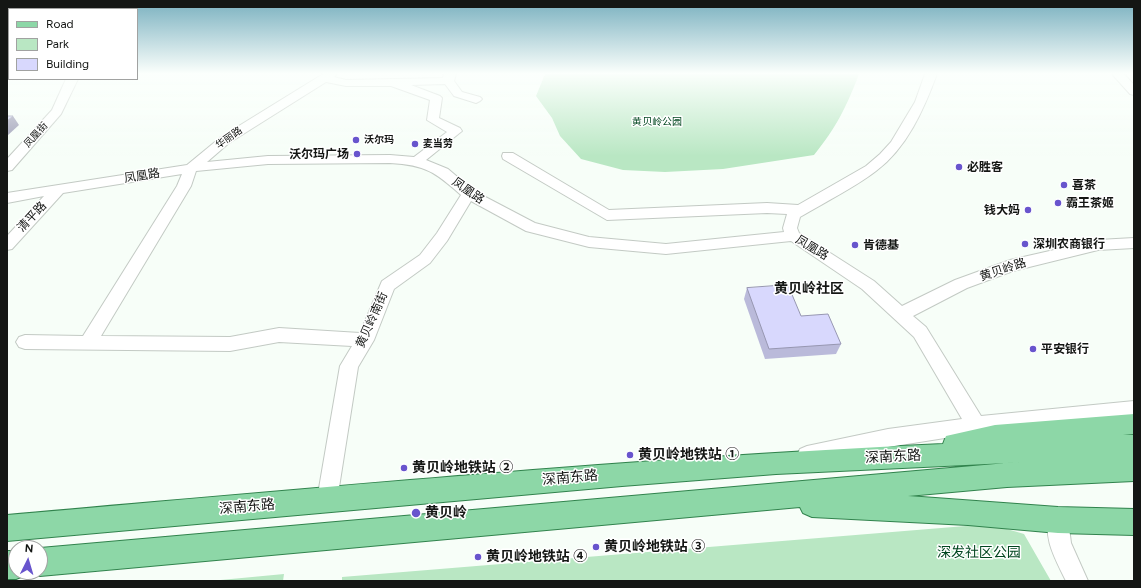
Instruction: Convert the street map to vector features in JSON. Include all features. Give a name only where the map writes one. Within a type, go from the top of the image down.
[{"type":"main road","points":[[896,457],[978,429],[1134,424]]},
{"type":"main road","name":"深南东路","points":[[7,528],[622,474],[776,463],[1134,446]]},
{"type":"main road","points":[[48,561],[320,536],[744,500],[1007,475],[1134,469]]},
{"type":"main road","points":[[744,500],[968,512],[1058,520],[1134,522]]},
{"type":"street","name":"凤凰街","points":[[7,168],[57,111],[61,101]]},
{"type":"street","name":"华丽路","points":[[191,168],[238,130],[286,101]]},
{"type":"street","points":[[416,162],[456,131],[433,120],[436,101]]},
{"type":"street","points":[[793,236],[790,228],[791,220],[799,210],[848,184],[871,169],[885,157],[896,144],[921,101]]},
{"type":"street","points":[[508,156],[607,215],[767,208],[799,210]]},
{"type":"street","name":"凤凰路","points":[[7,198],[191,168],[268,160],[390,159],[416,162],[439,170],[469,194],[500,212],[531,227],[589,242],[666,249],[793,236],[852,273],[902,314],[910,333],[978,429]]},
{"type":"street","points":[[88,343],[184,186],[191,168]]},
{"type":"street","name":"清平路","points":[[7,245],[58,190]]},
{"type":"street","name":"黄贝岭南街","points":[[327,500],[349,366],[366,340],[388,285],[425,259],[442,237],[469,194]]},
{"type":"street","name":"黄贝岭路","points":[[902,314],[961,284],[1010,266],[1098,245],[1134,243]]},
{"type":"street","points":[[25,342],[230,344],[279,335],[366,340]]},
{"type":"street","points":[[776,463],[856,443],[1134,409]]},
{"type":"street","points":[[1058,520],[1060,544],[1077,581]]},
{"type":"green space","name":"黄贝岭公园","points":[[540,101],[847,101],[829,135],[814,155],[723,169],[665,172],[623,170],[581,159],[560,136],[552,118]]},
{"type":"green space","name":"深发社区公园","points":[[990,524],[1024,534],[1051,581],[342,581],[342,577]]},
{"type":"green space","points":[[284,574],[283,581],[210,581]]},
{"type":"building","points":[[7,116],[13,116],[7,121]]},
{"type":"building","points":[[788,285],[801,316],[828,314],[841,344],[769,349],[747,288]]},
{"type":"place","name":"沃尔玛","points":[[356,140]]},
{"type":"place","name":"麦当劳","points":[[415,144]]},
{"type":"place","name":"沃尔玛广场","points":[[357,154]]},
{"type":"place","name":"必胜客","points":[[959,167]]},
{"type":"place","name":"喜茶","points":[[1064,185]]},
{"type":"place","name":"霸王茶姬","points":[[1058,203]]},
{"type":"place","name":"钱大妈","points":[[1028,210]]},
{"type":"place","name":"深圳农商银行","points":[[1025,244]]},
{"type":"place","name":"肯德基","points":[[855,245]]},
{"type":"place","name":"平安银行","points":[[1033,349]]},
{"type":"place","name":"黄贝岭地铁站 ①","points":[[630,455]]},
{"type":"place","name":"黄贝岭地铁站 ②","points":[[404,468]]},
{"type":"place","name":"黄贝岭","points":[[416,513]]},
{"type":"place","name":"黄贝岭地铁站 ③","points":[[596,547]]},
{"type":"place","name":"黄贝岭地铁站 ④","points":[[478,557]]},
{"type":"district","name":"黄贝岭社区","points":[[809,289]]}]
